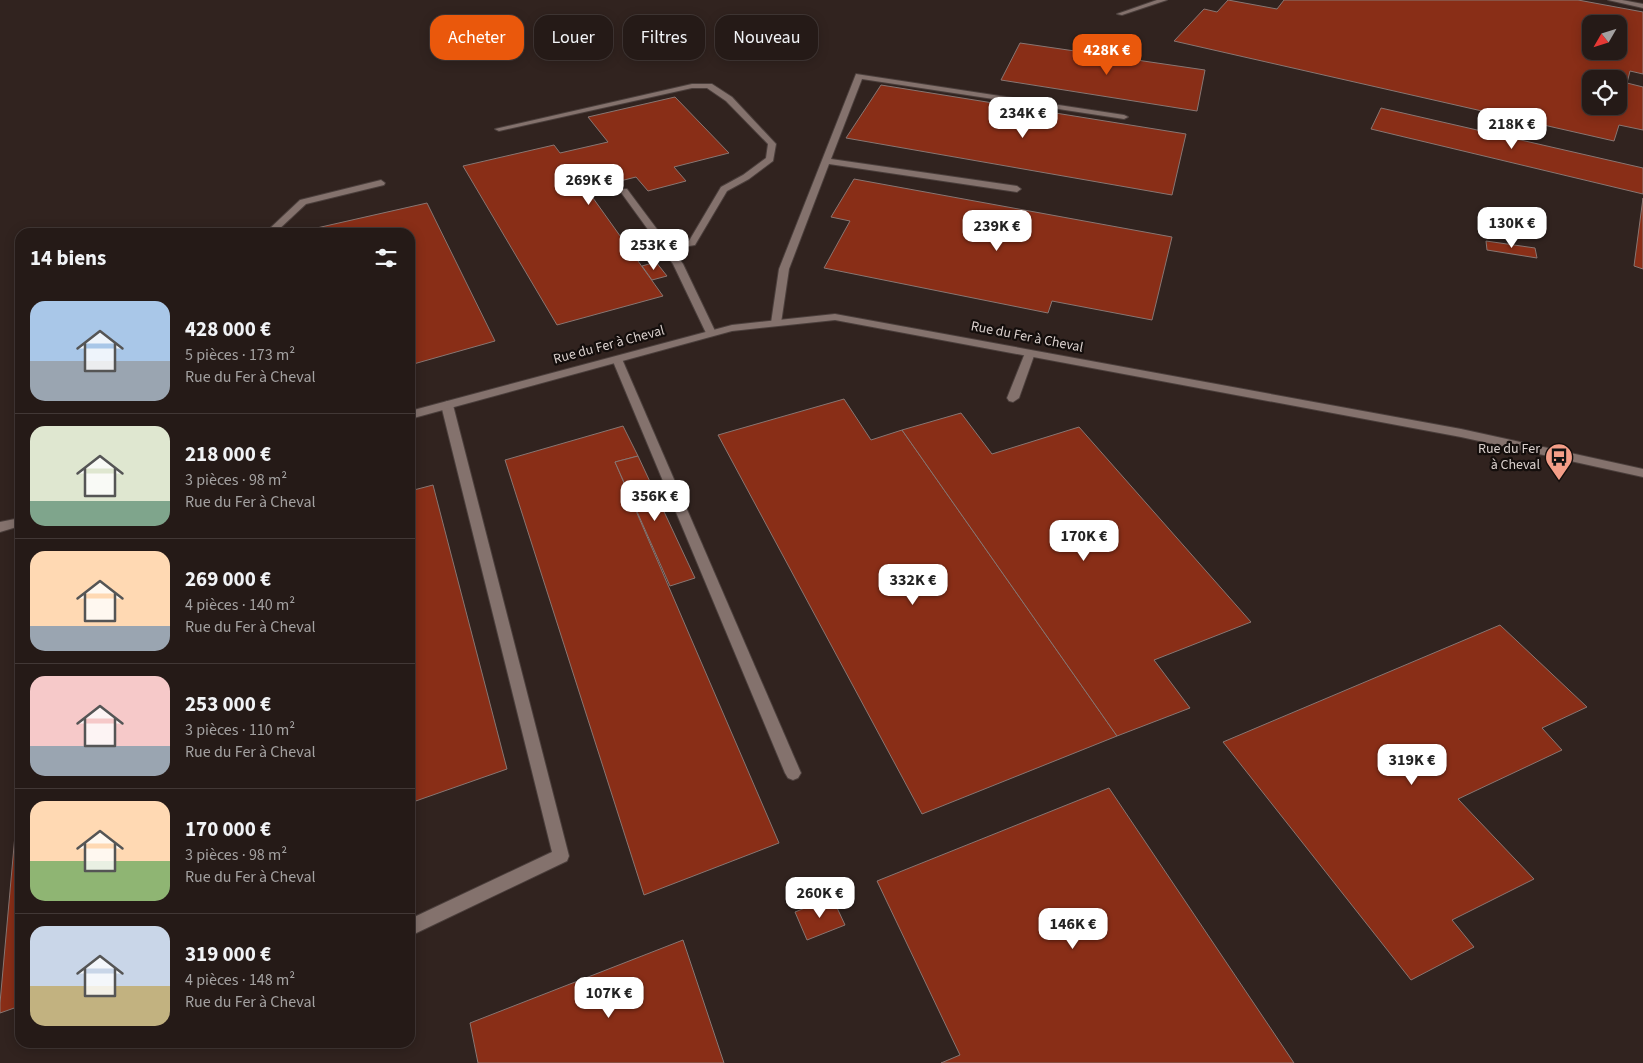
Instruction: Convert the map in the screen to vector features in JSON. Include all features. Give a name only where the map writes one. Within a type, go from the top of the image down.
[{"type":"street","points":[[1120,14],[1164,0]]},
{"type":"street","points":[[1610,0],[1643,6]]},
{"type":"street","points":[[776,323],[784,269],[859,76],[1124,117]]},
{"type":"street","points":[[499,129],[692,86],[709,86],[729,99],[772,144],[770,159],[746,177],[724,189],[692,243],[666,247]]},
{"type":"street","points":[[826,161],[1017,189]]},
{"type":"street","points":[[275,228],[303,202],[381,183]]},
{"type":"street","points":[[624,192],[678,264],[711,333]]},
{"type":"street","name":"Rue du Fer à Cheval","points":[[415,414],[732,328],[835,317],[1461,433],[1643,473]]},
{"type":"street","points":[[1013,398],[1030,353]]},
{"type":"street","points":[[617,359],[793,773]]},
{"type":"street","points":[[415,926],[560,856],[447,405]]},
{"type":"street","points":[[0,527],[15,523]]},
{"type":"building","points":[[1228,0],[1277,9],[1284,0],[1578,0],[1643,12],[1643,74],[1630,71],[1627,83],[1643,87],[1643,130],[1619,125],[1614,141],[1174,41],[1204,9],[1217,12]]},
{"type":"building","points":[[1020,43],[1205,70],[1197,111],[1001,80]]},
{"type":"building","points":[[881,85],[1186,134],[1172,195],[846,138]]},
{"type":"building","points":[[675,97],[729,153],[674,167],[686,181],[648,191],[636,177],[616,182],[606,170],[578,177],[663,296],[557,325],[463,166],[554,145],[560,153],[608,142],[588,117]]},
{"type":"building","points":[[1381,108],[1643,168],[1643,194],[1371,129]]},
{"type":"building","points":[[606,170],[612,176],[582,183],[578,177]]},
{"type":"building","points":[[854,179],[1172,237],[1152,320],[1052,301],[1048,313],[824,268],[850,221],[831,217]]},
{"type":"building","points":[[1643,198],[1643,269],[1634,266]]},
{"type":"building","points":[[427,203],[495,341],[415,364],[415,228],[317,228]]},
{"type":"building","points":[[1486,241],[1535,248],[1537,258],[1487,250]]},
{"type":"building","points":[[656,262],[667,276],[652,280],[642,266]]},
{"type":"building","points":[[844,399],[871,440],[902,430],[1117,736],[922,814],[718,435]]},
{"type":"building","points":[[961,413],[992,454],[1079,427],[1251,622],[1154,660],[1190,708],[1117,736],[902,430]]},
{"type":"building","points":[[623,426],[638,456],[615,462],[779,843],[644,895],[505,460]]},
{"type":"building","points":[[638,456],[695,578],[670,586],[615,462]]},
{"type":"building","points":[[433,485],[507,769],[415,801],[415,490]]},
{"type":"building","points":[[1500,625],[1587,707],[1542,728],[1562,750],[1458,799],[1534,879],[1452,920],[1474,947],[1411,980],[1223,742]]},
{"type":"building","points":[[1109,788],[1294,1063],[941,1063],[960,1055],[877,881]]},
{"type":"building","points":[[15,835],[15,1008],[0,1013]]},
{"type":"building","points":[[832,897],[845,925],[807,940],[795,912]]},
{"type":"building","points":[[683,940],[724,1063],[478,1063],[470,1023]]},
{"type":"place","name":"Rue du Fer à Cheval","points":[[1559,481]]}]
